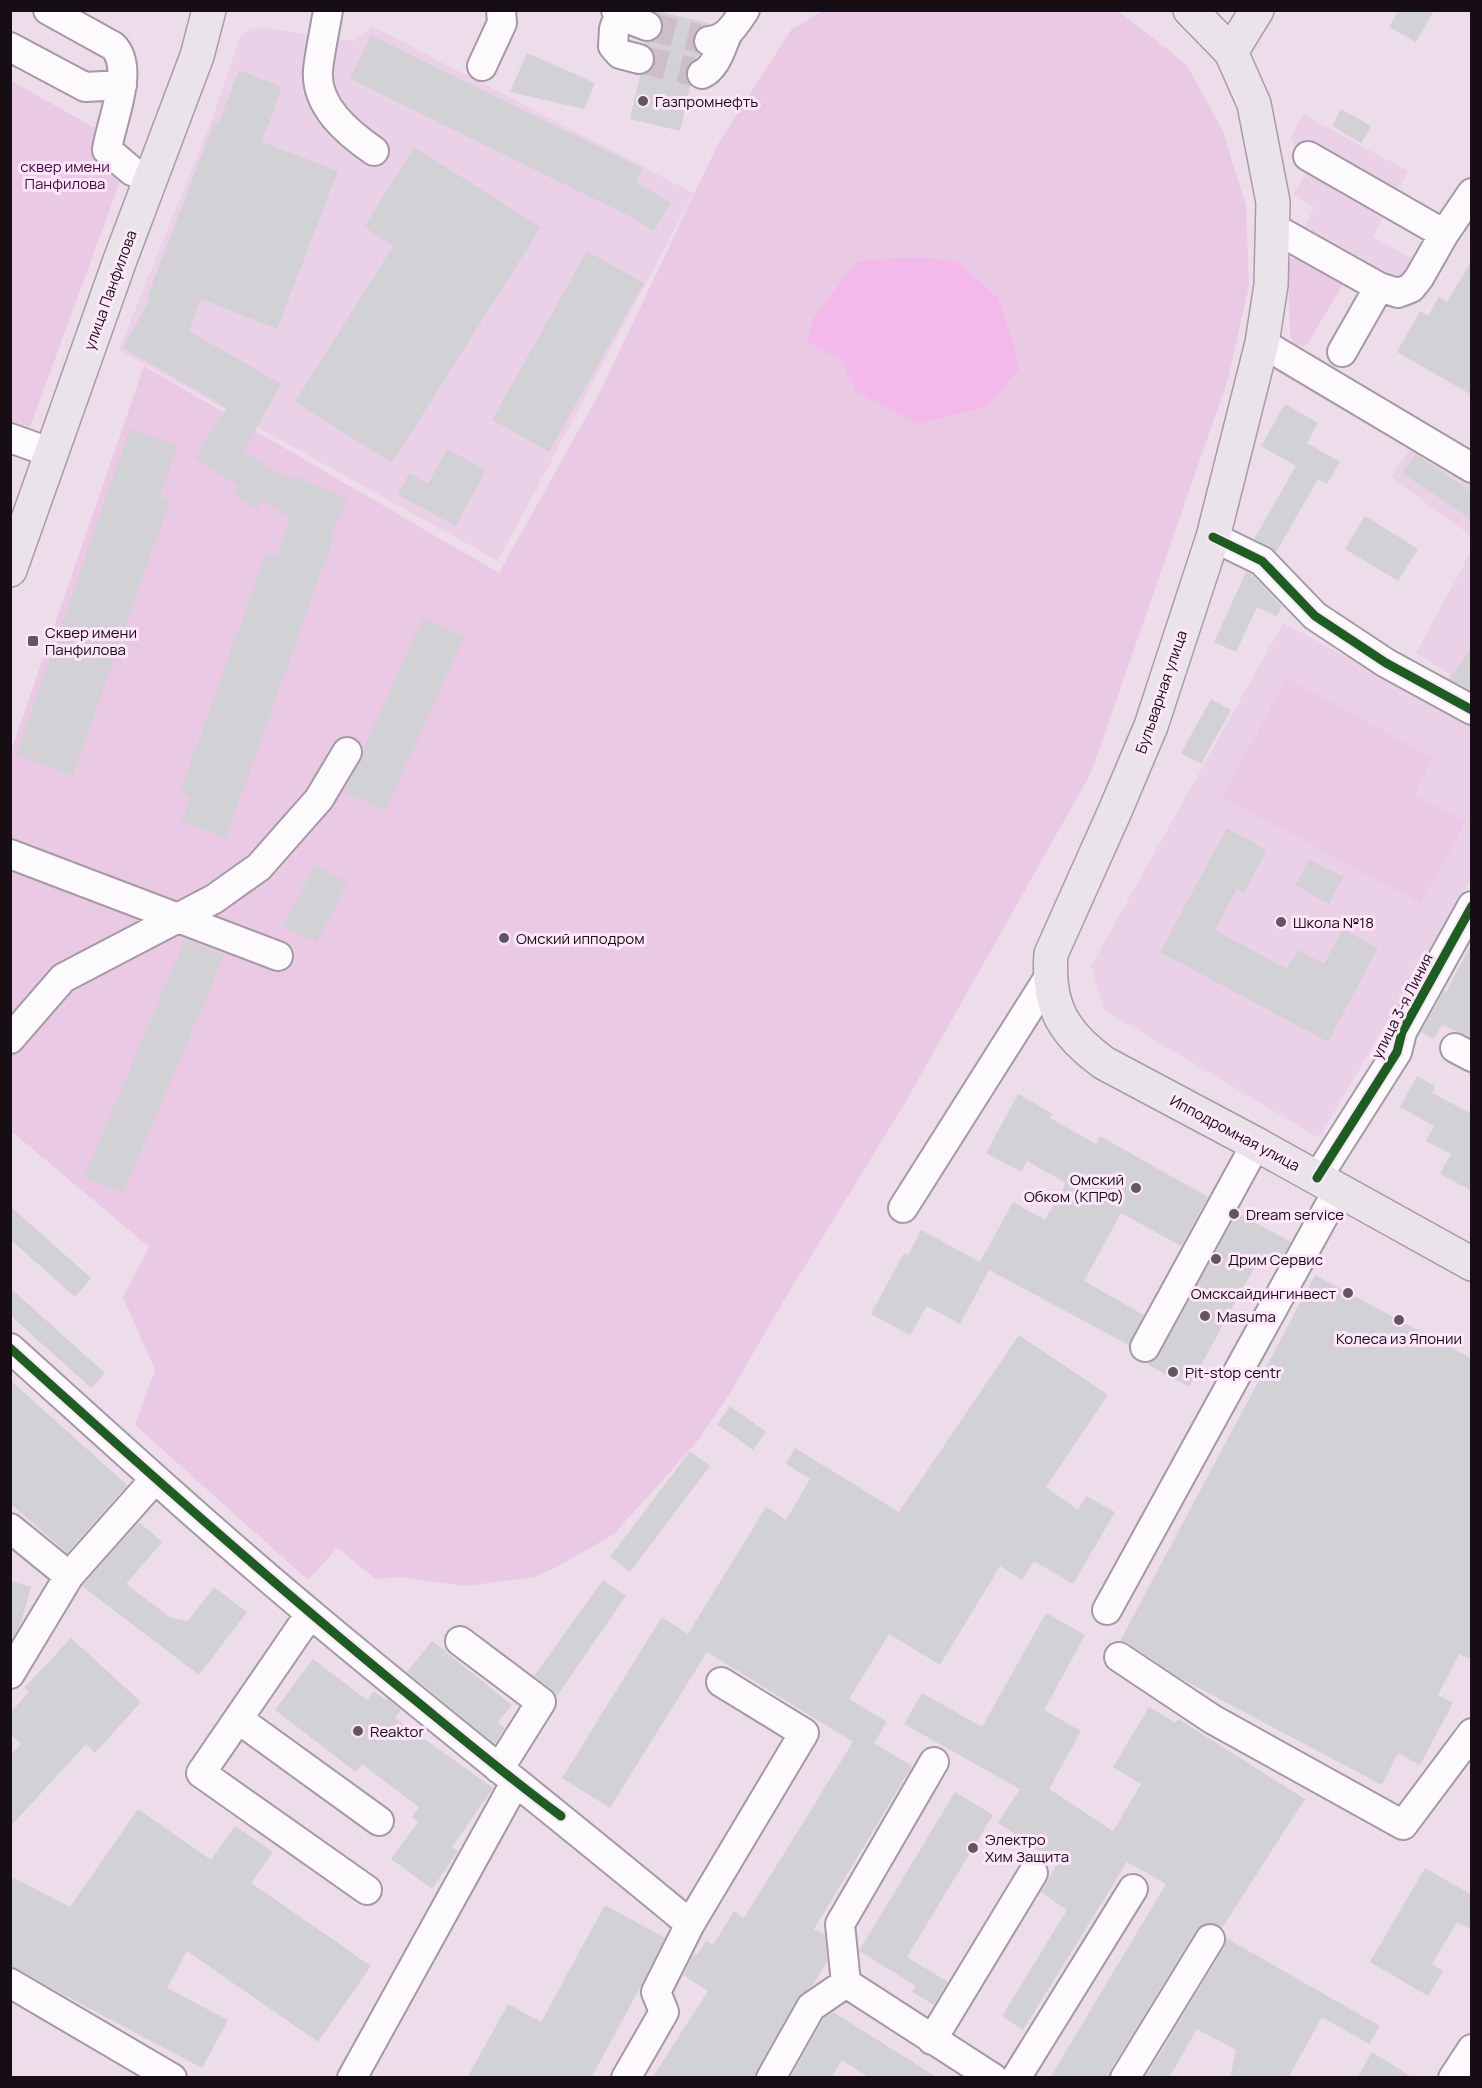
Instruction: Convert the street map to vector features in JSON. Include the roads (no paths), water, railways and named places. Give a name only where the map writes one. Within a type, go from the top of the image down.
[{"type":"main road","name":"улица Панфилова","points":[[10,570],[196,56],[209,10]]},
{"type":"main road","name":"Бульварная улица","points":[[1067,1030],[1054,1006],[1049,977],[1051,954],[1151,726],[1214,537],[1262,343],[1271,285],[1272,202],[1254,104],[1231,52],[1190,10]]},
{"type":"main road","points":[[1231,52],[1257,10]]},
{"type":"main road","name":"Ипподромная улица","points":[[1067,1030],[1084,1049],[1104,1063],[1472,1264]]},
{"type":"street","points":[[48,10],[118,51],[122,85],[107,150],[132,171],[151,178]]},
{"type":"street","points":[[328,10],[317,73],[323,101],[350,134],[374,151]]},
{"type":"street","points":[[482,66],[502,23],[501,10]]},
{"type":"street","points":[[702,74],[708,72],[716,59],[718,38],[745,10]]},
{"type":"street","points":[[639,59],[620,54],[613,46],[618,13],[647,26]]},
{"type":"street","points":[[10,47],[85,87],[122,85]]},
{"type":"street","points":[[1308,156],[1444,234]]},
{"type":"street","points":[[1272,227],[1379,287],[1398,293],[1411,288],[1419,278],[1444,234],[1472,193]]},
{"type":"street","points":[[1342,352],[1379,287]]},
{"type":"street","points":[[1262,343],[1472,468]]},
{"type":"street","points":[[10,438],[52,453]]},
{"type":"street","points":[[1214,537],[1262,561],[1324,622],[1386,663],[1471,708]]},
{"type":"street","points":[[10,1039],[63,978],[214,899],[259,867],[319,799],[347,752]]},
{"type":"street","points":[[10,854],[278,956]]},
{"type":"street","name":"улица 3-я Линия","points":[[1107,1610],[1397,1052],[1402,1032],[1472,906]]},
{"type":"street","points":[[903,1208],[1049,977]]},
{"type":"street","points":[[1145,1347],[1256,1144]]},
{"type":"street","points":[[10,1348],[155,1479],[310,1614],[507,1776],[561,1816],[690,1924]]},
{"type":"street","points":[[10,1674],[69,1576],[155,1479]]},
{"type":"street","points":[[10,1528],[69,1576]]},
{"type":"street","points":[[310,1614],[201,1773],[367,1890]]},
{"type":"street","points":[[352,2078],[507,1776],[541,1702],[460,1641]]},
{"type":"street","points":[[1119,1657],[1212,1719],[1403,1825],[1472,1733]]},
{"type":"street","points":[[626,2078],[664,2012],[657,1992],[690,1924],[804,1733],[721,1682]]},
{"type":"street","points":[[238,1719],[380,1821]]},
{"type":"street","points":[[846,1983],[840,1924],[934,1762]]},
{"type":"street","points":[[932,2040],[1033,1874]]},
{"type":"street","points":[[1016,2078],[1133,1889]]},
{"type":"street","points":[[1125,2078],[1210,1939]]},
{"type":"street","points":[[846,1983],[993,2078]]},
{"type":"street","points":[[771,2078],[811,2007],[846,1983]]},
{"type":"street","points":[[12,1990],[172,2078]]},
{"type":"street","points":[[1453,2078],[1472,2049]]},
{"type":"tunnel","points":[[647,26],[709,41]]},
{"type":"tunnel","points":[[639,59],[702,74]]},
{"type":"place","name":"Газпромнефть","points":[[643,101]]},
{"type":"place","name":"Сквер имени Панфилова","points":[[33,641]]},
{"type":"place","name":"Школа №18","points":[[1281,922]]},
{"type":"place","name":"Омский ипподром","points":[[504,938]]},
{"type":"place","name":"Омский Обком (КПРФ)","points":[[1136,1188]]},
{"type":"place","name":"Dream service","points":[[1234,1214]]},
{"type":"place","name":"Дрим Сервис","points":[[1216,1259]]},
{"type":"place","name":"Омсксайдингинвест","points":[[1348,1293]]},
{"type":"place","name":"Masuma","points":[[1205,1316]]},
{"type":"place","name":"Колеса из Японии","points":[[1399,1320]]},
{"type":"place","name":"Pit-stop centr","points":[[1173,1372]]},
{"type":"place","name":"Reaktor","points":[[358,1731]]},
{"type":"place","name":"Электро Хим Защита","points":[[973,1848]]},
{"type":"park label","name":"сквер имени Панфилова","points":[[65,174]]}]
